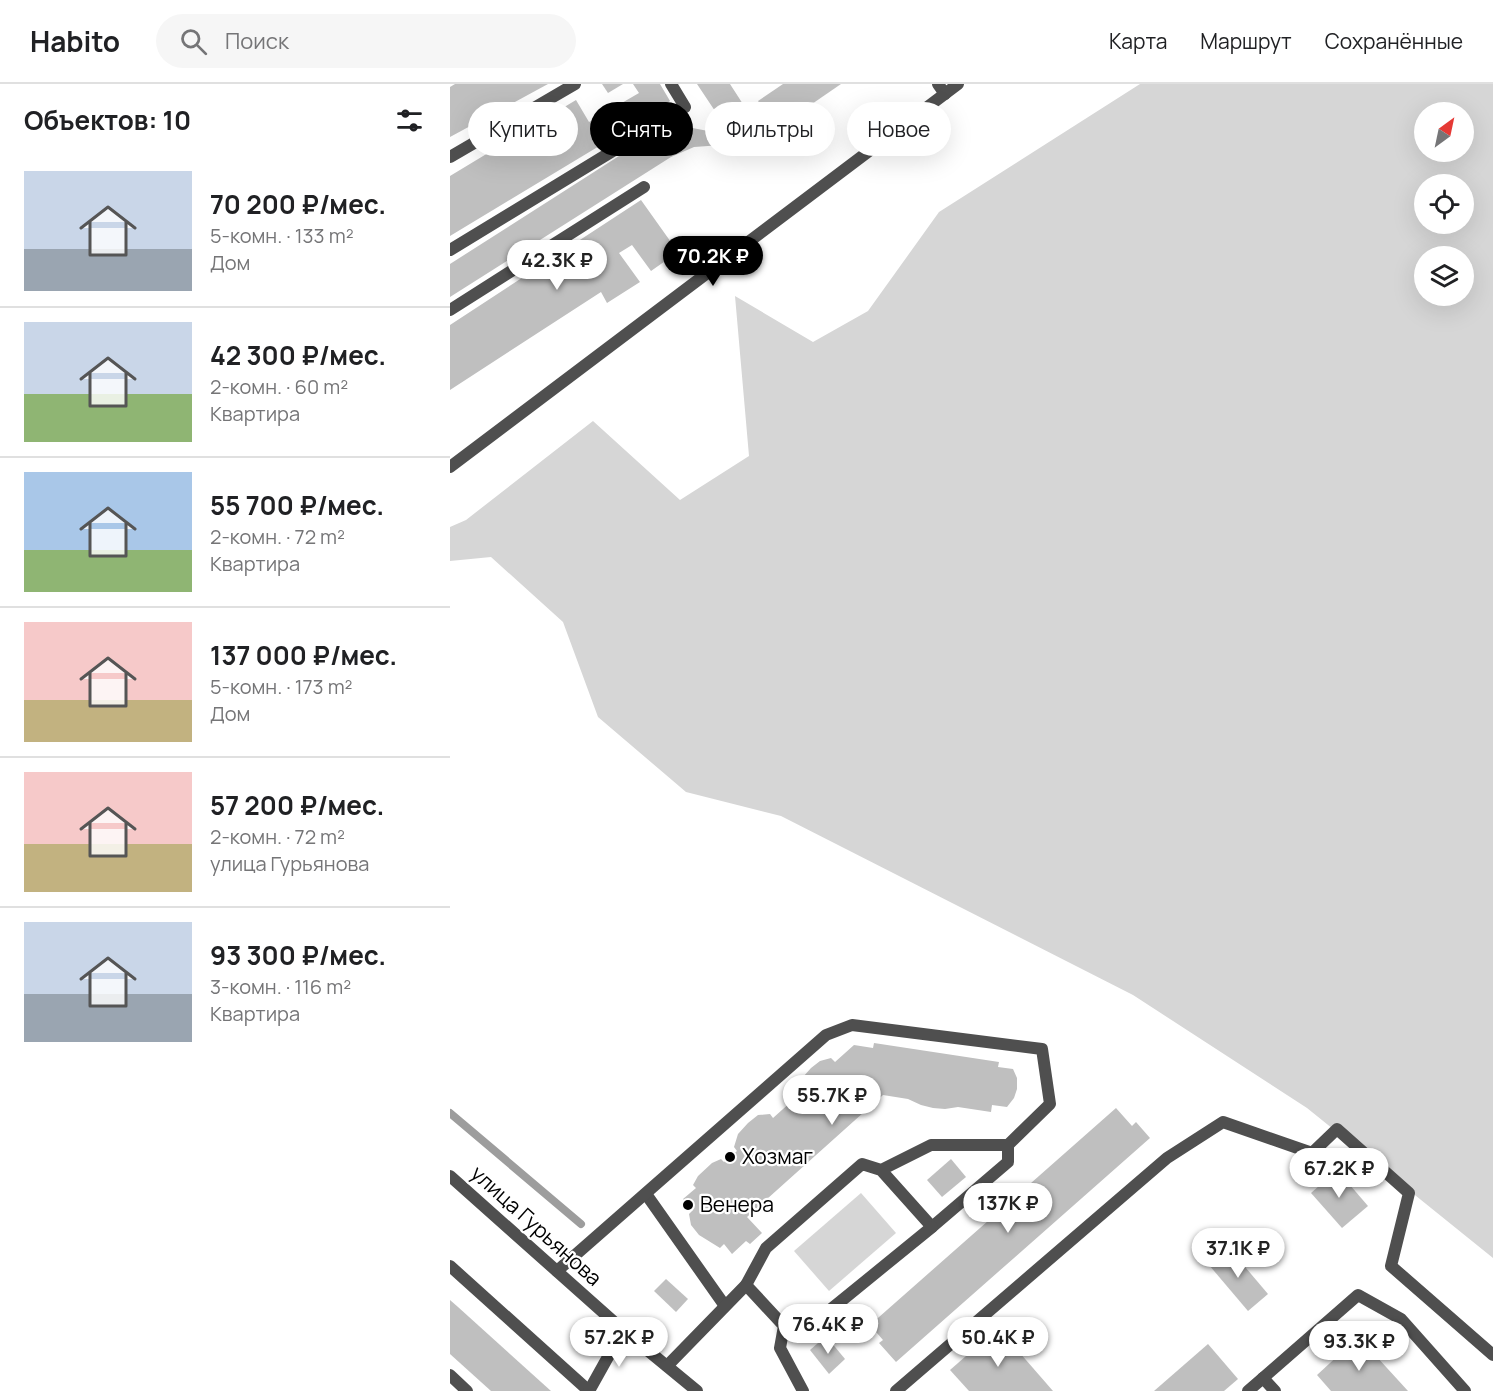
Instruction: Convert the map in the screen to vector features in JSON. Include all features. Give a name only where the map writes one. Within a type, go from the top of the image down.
[{"type":"street","points":[[450,157],[575,84]]},
{"type":"street","points":[[450,250],[685,107],[671,84]]},
{"type":"street","points":[[450,468],[942,89],[958,84]]},
{"type":"street","points":[[450,309],[644,187]]},
{"type":"street","points":[[557,1271],[826,1035],[852,1025],[1042,1049],[1050,1104],[1008,1144],[931,1145],[881,1170]]},
{"type":"street","points":[[896,1391],[1167,1158],[1223,1122],[1312,1153],[1337,1129],[1409,1193],[1391,1266],[1493,1355]]},
{"type":"street","points":[[830,1310],[1008,1162],[1008,1144]]},
{"type":"street","points":[[667,1366],[746,1285],[766,1248],[861,1164],[881,1170],[932,1227]]},
{"type":"street","name":"улица Гурьянова","points":[[450,1176],[623,1330],[698,1391]]},
{"type":"street","points":[[646,1194],[725,1306]]},
{"type":"street","points":[[450,1266],[589,1391],[623,1330]]},
{"type":"street","points":[[746,1285],[784,1326],[780,1348],[803,1391]]},
{"type":"street","points":[[1248,1391],[1358,1295],[1401,1320],[1465,1391]]},
{"type":"street","points":[[450,1375],[467,1391]]},
{"type":"street","points":[[1263,1378],[1275,1391]]},
{"type":"shaded area","points":[[1140,84],[1493,84],[1493,1258],[1307,1108],[1133,995],[781,816],[686,792],[598,717],[563,622],[491,557],[450,561],[450,527],[466,520],[593,421],[680,500],[749,456],[735,296],[813,342],[868,311],[939,212]]},
{"type":"shaded area","points":[[861,1193],[896,1233],[829,1291],[794,1251]]},
{"type":"building","points":[[455,84],[548,84],[515,102],[468,102],[468,127],[450,137],[450,87]]},
{"type":"building","points":[[602,84],[623,84],[608,93]]},
{"type":"building","points":[[633,84],[660,84],[670,101],[623,102],[639,93]]},
{"type":"building","points":[[697,84],[730,84],[742,102],[709,102]]},
{"type":"building","points":[[783,84],[841,84],[815,102],[758,101]]},
{"type":"building","points":[[578,103],[589,122],[590,152],[450,236],[450,176],[483,156],[578,156]]},
{"type":"building","points":[[693,128],[705,130],[705,146],[693,147]]},
{"type":"building","points":[[619,156],[673,156],[450,297],[450,264]]},
{"type":"building","points":[[641,200],[678,252],[651,271],[632,245],[619,253],[640,282],[607,303],[601,292],[450,390],[450,325]]},
{"type":"building","points":[[874,1043],[999,1062],[998,1067],[1013,1069],[1017,1078],[1014,1098],[1007,1107],[992,1105],[991,1112],[958,1107],[933,1108],[908,1099],[883,1095],[747,1217],[762,1233],[750,1244],[746,1241],[732,1254],[724,1244],[720,1248],[699,1235],[691,1225],[689,1214],[693,1210],[683,1199],[696,1188],[693,1185],[698,1176],[712,1163],[721,1159],[724,1162],[737,1151],[734,1147],[738,1134],[748,1123],[758,1115],[770,1114],[773,1118],[802,1092],[798,1088],[803,1077],[820,1061],[831,1058],[835,1062],[854,1045],[873,1048]]},
{"type":"building","points":[[1116,1108],[1132,1126],[1136,1122],[1150,1138],[896,1362],[879,1343],[883,1340],[870,1325]]},
{"type":"building","points":[[951,1159],[966,1177],[942,1197],[927,1180]]},
{"type":"building","points":[[1337,1170],[1368,1206],[1342,1228],[1311,1193]]},
{"type":"building","points":[[1229,1248],[1268,1294],[1248,1311],[1209,1265]]},
{"type":"building","points":[[666,1279],[688,1299],[676,1312],[654,1291]]},
{"type":"building","points":[[450,1300],[551,1391],[491,1391],[450,1354]]},
{"type":"building","points":[[998,1328],[1053,1391],[969,1391],[950,1370]]},
{"type":"building","points":[[826,1336],[845,1359],[829,1374],[810,1350]]},
{"type":"building","points":[[1355,1340],[1362,1349],[1366,1345],[1408,1391],[1331,1391],[1317,1375]]},
{"type":"building","points":[[1208,1344],[1238,1379],[1224,1391],[1154,1391]]},
{"type":"waterway","points":[[450,1113],[581,1224]]},
{"type":"place","name":"Хозмаг","points":[[730,1157]]},
{"type":"place","name":"Венера","points":[[688,1205]]}]
